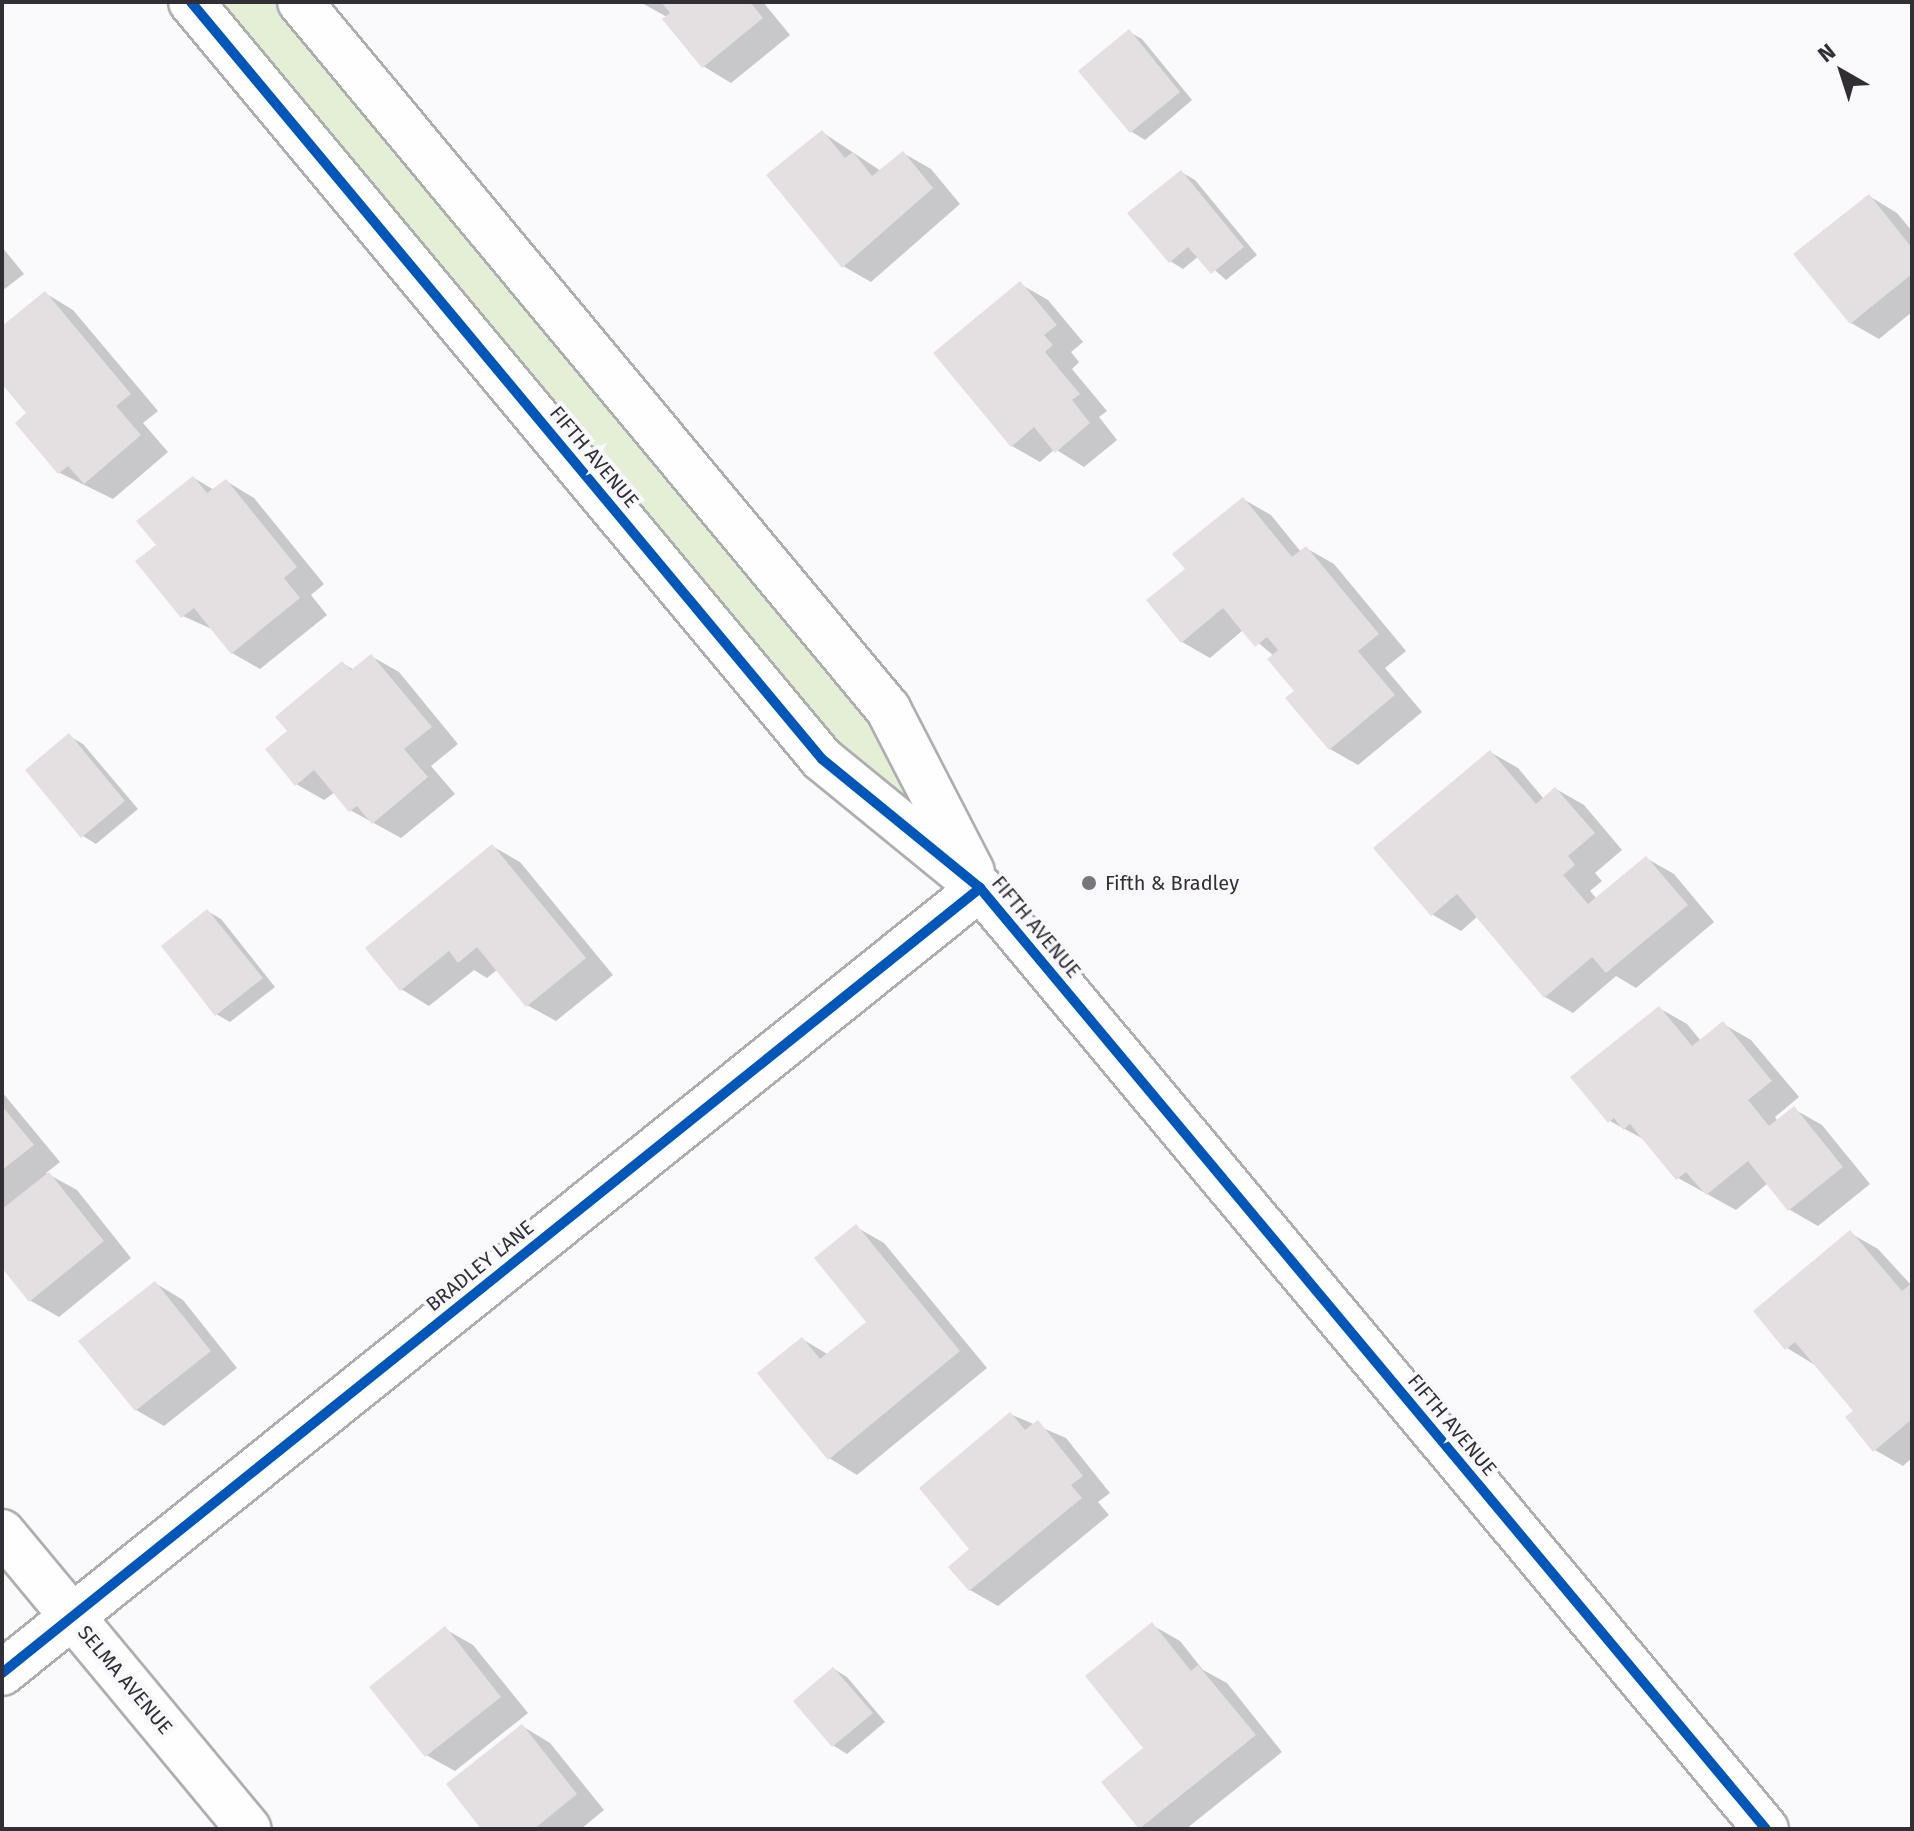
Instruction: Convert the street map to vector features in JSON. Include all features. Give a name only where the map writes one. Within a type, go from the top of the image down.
[{"type":"street","name":"FIFTH AVENUE","points":[[191,2],[822,759],[980,888],[1766,1829]]},
{"type":"street","name":"FIFTH AVENUE","points":[[300,2],[888,709],[980,888]]},
{"type":"street","name":"BRADLEY LANE","points":[[2,1673],[980,888]]},
{"type":"street","name":"SELMA AVENUE","points":[[2,1532],[249,1829]]},
{"type":"green space","points":[[191,2],[300,2],[888,709],[980,888],[822,759]]},
{"type":"building","points":[[661,2],[750,2],[763,18],[702,68],[662,19],[670,13]]},
{"type":"building","points":[[1129,29],[1180,92],[1130,133],[1078,71]]},
{"type":"building","points":[[822,130],[845,158],[853,152],[872,176],[903,151],[933,188],[842,268],[766,175]]},
{"type":"building","points":[[1181,170],[1244,247],[1211,274],[1188,247],[1169,263],[1127,213]]},
{"type":"building","points":[[1869,194],[1912,248],[1912,274],[1850,324],[1793,254]]},
{"type":"building","points":[[1020,281],[1057,325],[1044,335],[1053,345],[1045,352],[1080,394],[1072,400],[1090,423],[1055,453],[1034,427],[1011,447],[933,353]]},
{"type":"building","points":[[45,291],[131,394],[116,406],[141,435],[84,484],[68,466],[58,474],[15,423],[26,413],[2,384],[2,326]]},
{"type":"building","points":[[193,476],[207,493],[226,479],[297,567],[284,578],[300,598],[231,654],[194,608],[181,618],[135,561],[156,545],[136,521]]},
{"type":"building","points":[[1243,497],[1292,557],[1306,546],[1379,634],[1358,651],[1395,695],[1329,750],[1285,698],[1294,691],[1267,659],[1278,650],[1267,637],[1255,647],[1223,608],[1181,643],[1146,600],[1185,569],[1172,554]]},
{"type":"building","points":[[371,654],[432,727],[404,749],[428,777],[372,824],[357,806],[349,812],[314,770],[295,786],[265,749],[287,731],[275,717],[342,661],[351,670]]},
{"type":"building","points":[[69,733],[125,801],[81,838],[25,770]]},
{"type":"building","points":[[1490,750],[1536,804],[1555,787],[1595,833],[1568,856],[1575,865],[1563,875],[1588,904],[1646,856],[1688,905],[1606,973],[1592,957],[1544,998],[1457,894],[1431,916],[1373,848]]},
{"type":"building","points":[[492,844],[586,958],[526,1007],[477,947],[458,963],[449,951],[400,991],[365,948]]},
{"type":"building","points":[[207,909],[263,978],[215,1016],[161,946]]},
{"type":"building","points":[[1659,1006],[1692,1046],[1723,1021],[1772,1081],[1748,1100],[1769,1126],[1794,1106],[1843,1167],[1788,1211],[1748,1161],[1706,1195],[1686,1172],[1676,1180],[1630,1124],[1623,1130],[1614,1118],[1608,1123],[1570,1077]]},
{"type":"building","points":[[2,1106],[34,1145],[2,1170]]},
{"type":"building","points":[[49,1172],[104,1241],[29,1302],[2,1268],[2,1209]]},
{"type":"building","points":[[856,1224],[960,1351],[828,1460],[757,1373],[802,1337],[820,1359],[866,1322],[814,1258]]},
{"type":"building","points":[[1850,1230],[1902,1291],[1912,1283],[1912,1419],[1873,1452],[1845,1417],[1853,1411],[1795,1342],[1785,1350],[1753,1311]]},
{"type":"building","points":[[155,1281],[211,1351],[135,1411],[78,1341]]},
{"type":"building","points":[[1010,1412],[1025,1430],[1038,1420],[1083,1476],[1071,1485],[1082,1498],[969,1591],[948,1567],[969,1549],[919,1488]]},
{"type":"building","points":[[1152,1622],[1191,1671],[1198,1665],[1256,1735],[1139,1829],[1101,1782],[1143,1748],[1085,1676]]},
{"type":"building","points":[[445,1626],[501,1697],[425,1757],[369,1687]]},
{"type":"building","points":[[833,1667],[873,1713],[832,1747],[793,1701]]},
{"type":"building","points":[[522,1724],[577,1794],[534,1829],[481,1829],[446,1784]]},
{"type":"cycle path","points":[[191,2],[822,759],[980,888],[1766,1829]]},
{"type":"cycle path","points":[[2,1673],[980,888]]},
{"type":"place","name":"Fifth & Bradley","points":[[1089,883]]}]
